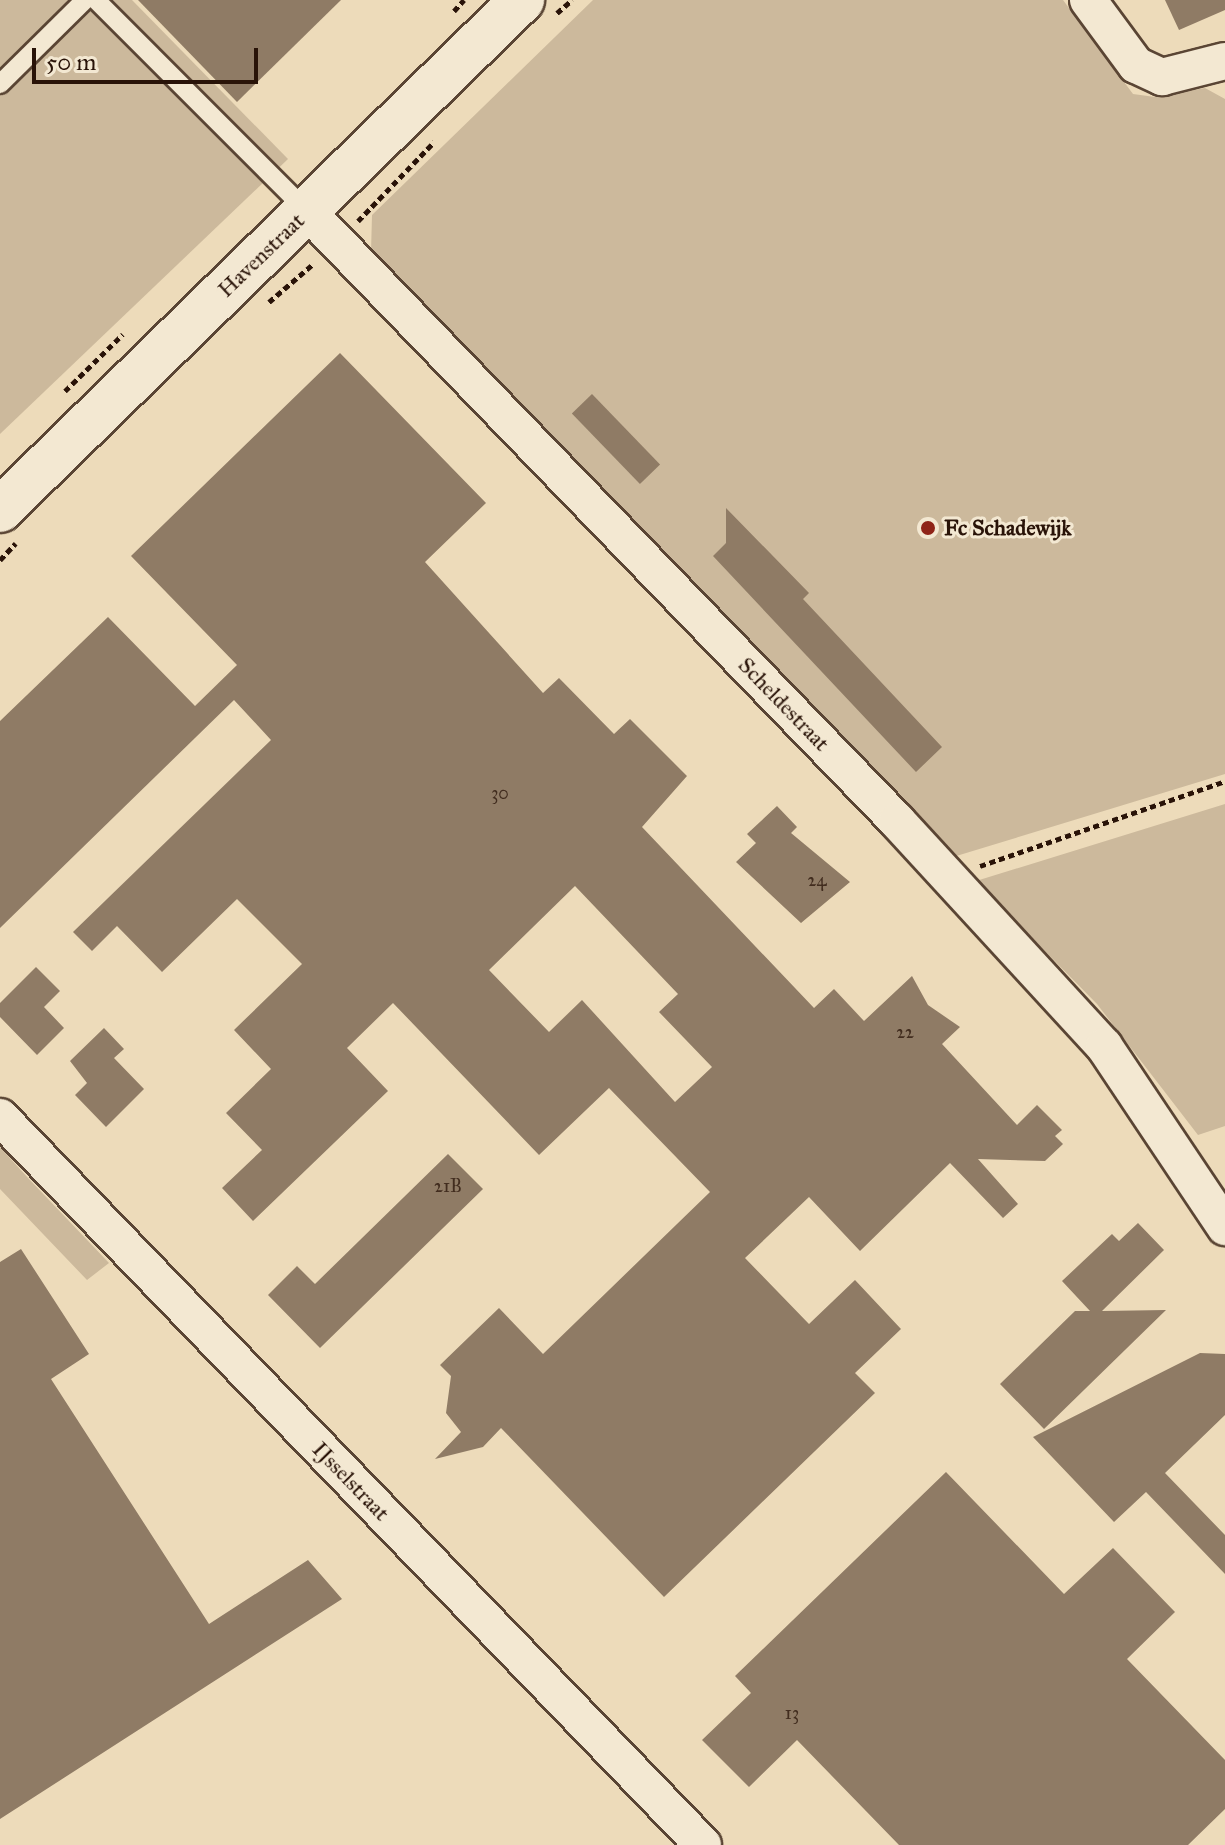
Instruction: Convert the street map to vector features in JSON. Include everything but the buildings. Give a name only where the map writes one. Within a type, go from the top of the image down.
[{"type":"street","name":"Havenstraat","points":[[0,510],[522,0]]},
{"type":"street","points":[[1088,0],[1136,65],[1162,77],[1225,61]]},
{"type":"street","name":"Scheldestraat","points":[[307,211],[948,877],[1104,1046],[1225,1227]]},
{"type":"street","name":"IJsselstraat","points":[[0,1117],[703,1845]]},
{"type":"lane","points":[[0,84],[85,0]]},
{"type":"lane","points":[[96,0],[307,211]]},
{"type":"path","points":[[948,877],[1225,781]]},
{"type":"shaded area","points":[[0,0],[132,0],[288,159],[0,434]]},
{"type":"shaded area","name":"Fc Schadewijk","points":[[593,0],[1063,0],[1133,94],[1155,97],[1205,88],[1225,99],[1225,774],[953,857],[371,252],[372,215]]},
{"type":"shaded area","points":[[1225,804],[1225,1126],[1198,1135],[1097,1004],[976,881]]},
{"type":"shaded area","points":[[0,1147],[109,1263],[87,1280],[0,1189]]},
{"type":"place","name":"Fc Schadewijk","points":[[928,528]]}]
